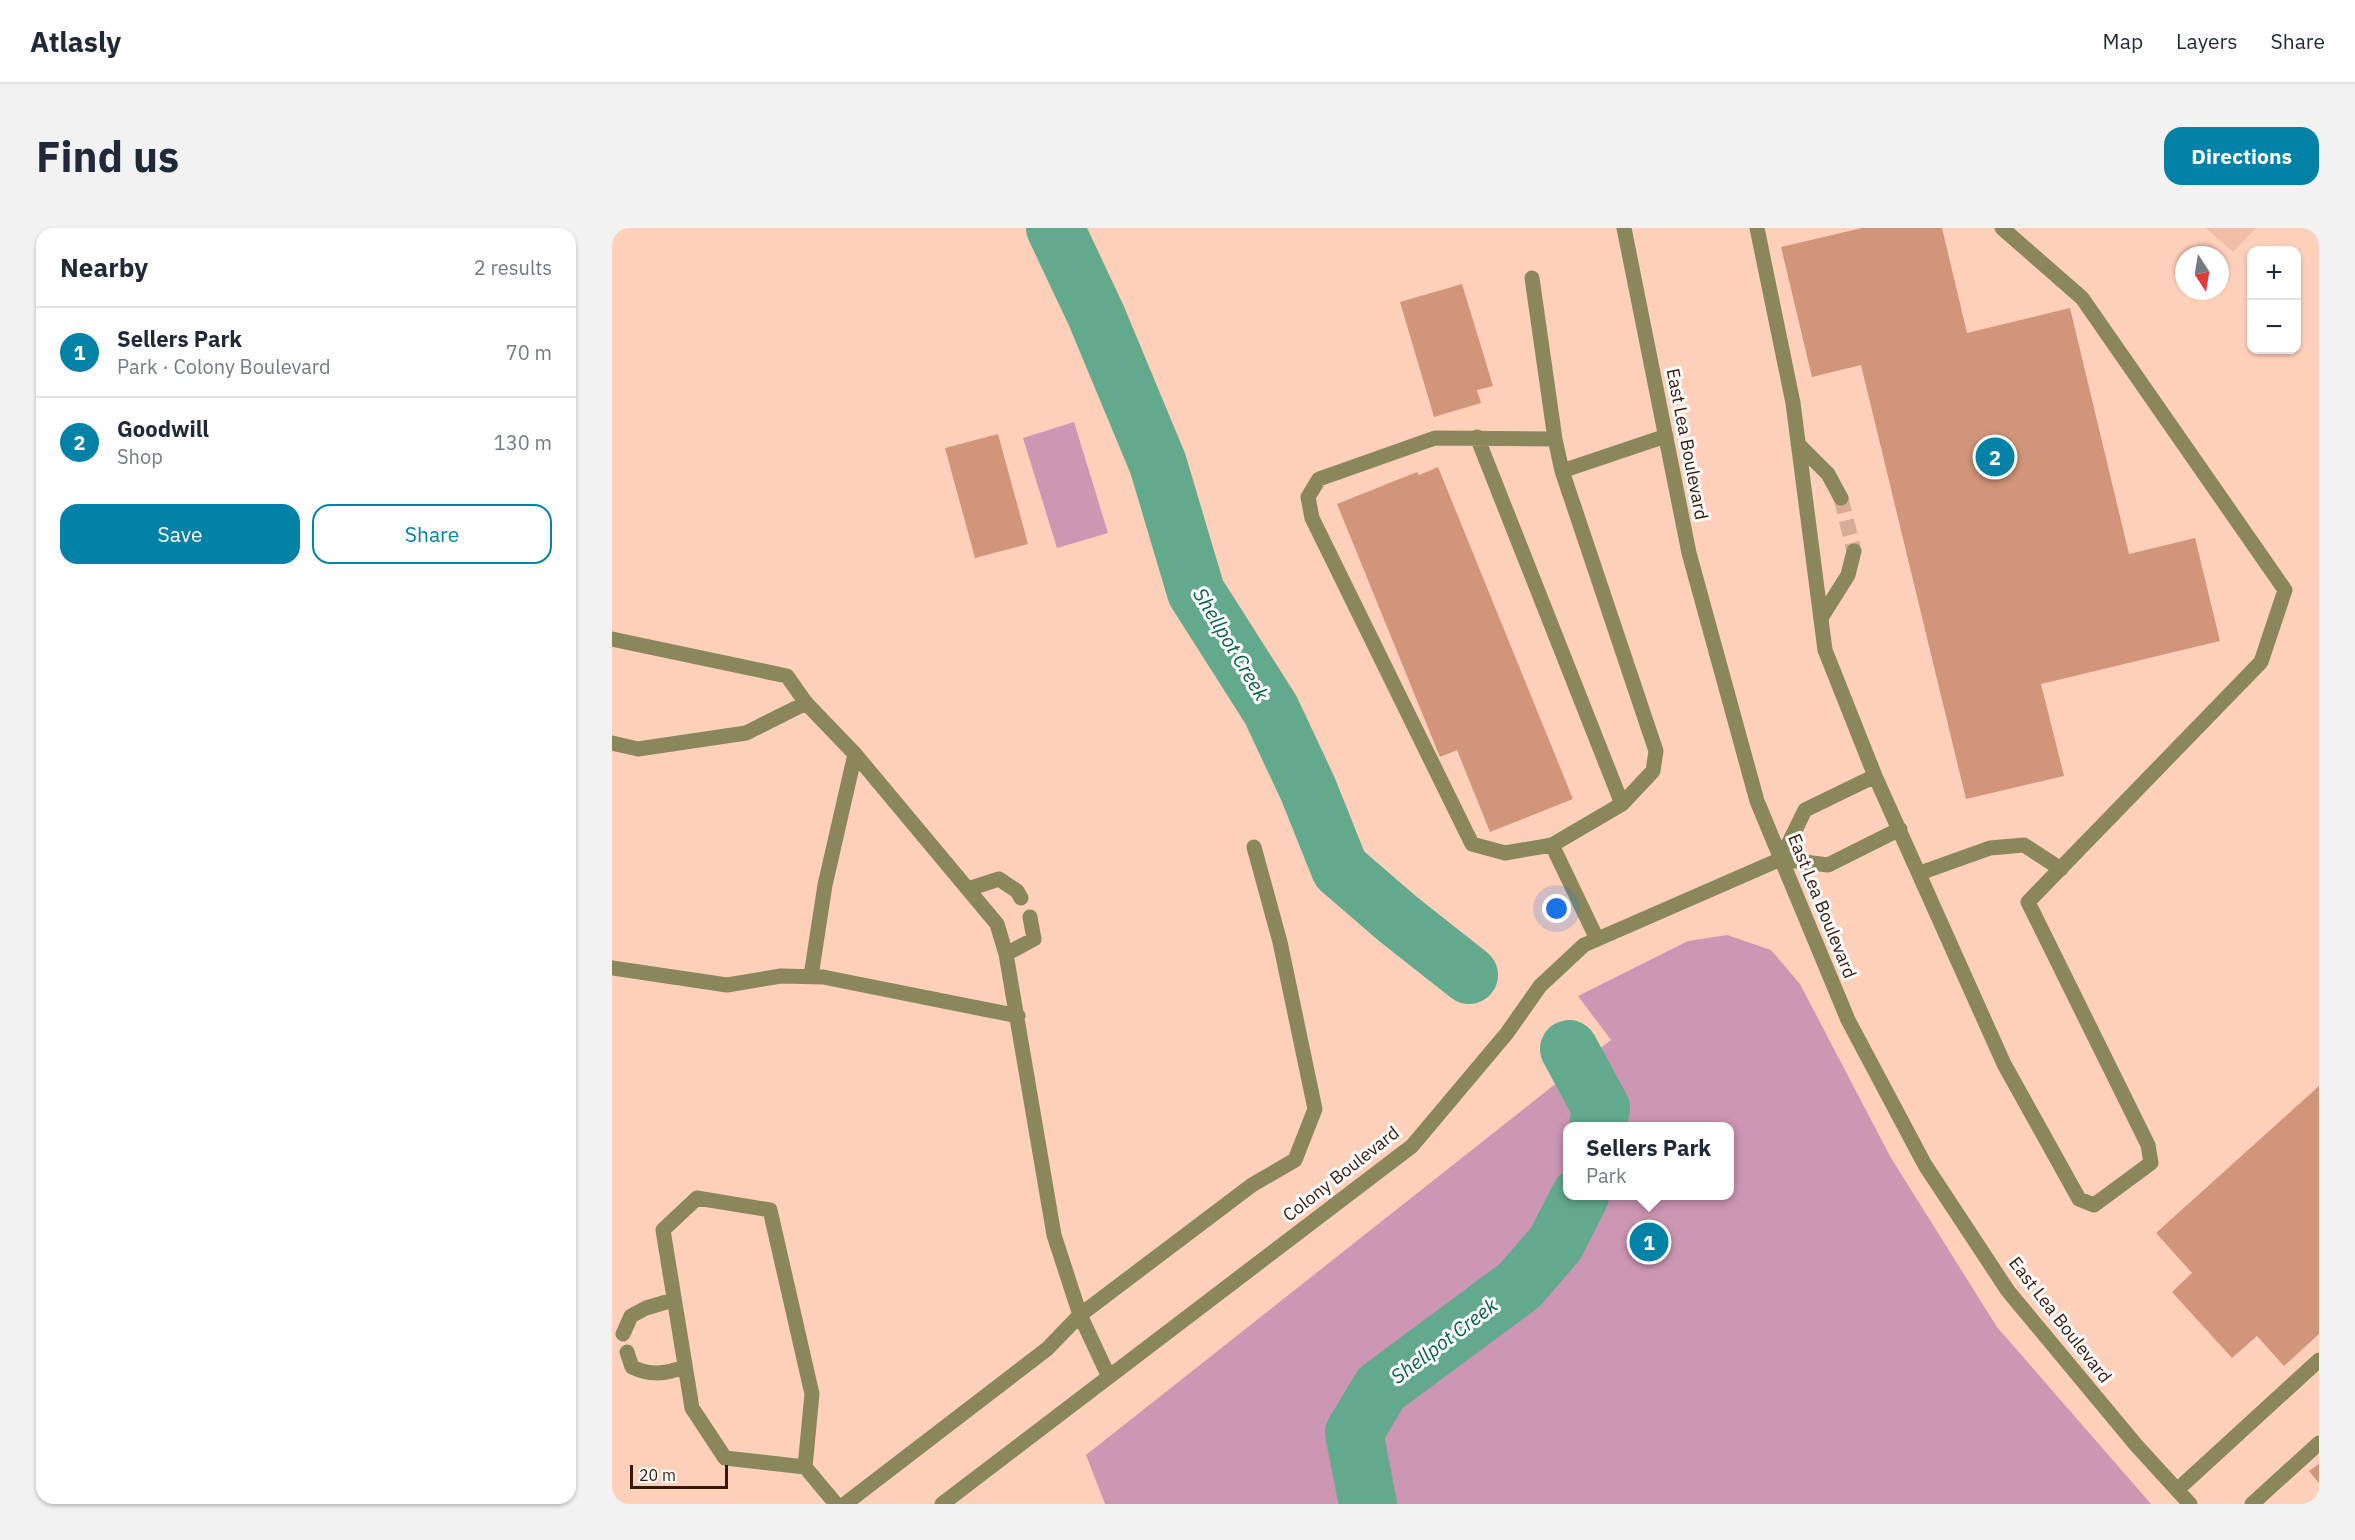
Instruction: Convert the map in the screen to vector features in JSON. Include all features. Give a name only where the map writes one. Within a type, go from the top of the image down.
[{"type":"street","name":"East Lea Boulevard","points":[[1624,228],[1692,564],[1757,801],[1848,1020],[1925,1165],[2008,1291],[2136,1445],[2190,1504]]},
{"type":"street","points":[[1757,228],[1793,403],[1826,650],[1875,776],[2004,1064],[2079,1199],[2094,1205],[2151,1163],[2148,1145],[2028,902],[2262,662],[2285,590],[2082,298],[2002,228]]},
{"type":"street","points":[[1532,278],[1555,438],[1562,471],[1656,750],[1653,771],[1622,804],[1552,845],[1505,853],[1472,844],[1312,518],[1308,496],[1319,479],[1434,438],[1555,438]]},
{"type":"street","points":[[1562,471],[1666,436]]},
{"type":"street","points":[[1477,437],[1622,804]]},
{"type":"street","points":[[1798,444],[1828,474],[1841,498]]},
{"type":"street","points":[[1821,618],[1848,575],[1854,551]]},
{"type":"street","points":[[612,639],[787,676],[806,703],[855,754],[998,924],[1018,1016],[1054,1235],[1080,1315],[1109,1377]]},
{"type":"street","points":[[612,742],[638,749],[746,733],[806,703]]},
{"type":"street","points":[[811,976],[825,885],[855,754]]},
{"type":"street","points":[[1875,776],[1805,810],[1781,858],[1828,865],[1900,829]]},
{"type":"street","points":[[1552,845],[1597,939]]},
{"type":"street","points":[[1920,873],[1990,848],[2024,845],[2061,869]]},
{"type":"street","points":[[845,1504],[1047,1349],[1080,1315],[1252,1185],[1295,1160],[1315,1109],[1280,942],[1254,847]]},
{"type":"street","name":"Colony Boulevard","points":[[952,1501],[1109,1377],[1412,1146],[1507,1033],[1540,986],[1584,945],[1781,858]]},
{"type":"street","points":[[968,889],[999,879],[1017,891],[1021,898]]},
{"type":"street","points":[[1006,954],[1034,939],[1030,917]]},
{"type":"street","points":[[612,968],[727,985],[781,976],[823,976],[1018,1016]]},
{"type":"street","points":[[805,1467],[812,1394],[770,1210],[697,1198],[663,1230],[692,1408],[725,1458],[805,1467],[836,1504]]},
{"type":"street","points":[[623,1334],[631,1316],[646,1308],[674,1300]]},
{"type":"street","points":[[627,1352],[632,1367],[642,1372],[663,1374],[684,1367]]},
{"type":"street","points":[[2177,1490],[2319,1360]]},
{"type":"street","points":[[2252,1504],[2319,1443]]},
{"type":"shaded area","points":[[2206,228],[2256,228],[2233,252],[2229,246]]},
{"type":"shaded area","points":[[1074,422],[1108,533],[1057,548],[1023,438]]},
{"type":"shaded area","points":[[1727,935],[1771,950],[1800,984],[1891,1158],[1997,1327],[2151,1504],[1105,1504],[1086,1455],[1611,1040],[1578,996],[1688,941]]},
{"type":"building","points":[[1862,228],[1942,228],[1967,333],[2070,308],[2129,554],[2195,538],[2220,641],[2041,684],[2064,776],[1966,799],[1861,365],[1812,377],[1781,247]]},
{"type":"building","points":[[1462,284],[1493,386],[1477,390],[1481,403],[1434,417],[1400,302]]},
{"type":"building","points":[[998,434],[1028,544],[975,558],[945,448]]},
{"type":"building","points":[[1438,467],[1573,799],[1490,832],[1457,750],[1440,757],[1337,504],[1417,472],[1419,475]]},
{"type":"building","points":[[2319,1086],[2319,1334],[2284,1366],[2257,1336],[2232,1358],[2172,1292],[2192,1273],[2156,1233]]},
{"type":"building","points":[[2319,1464],[2319,1483],[2309,1471]]},
{"type":"waterway","name":"Shellpot Creek","points":[[1055,228],[1096,315],[1158,464],[1196,592],[1271,710],[1308,789],[1340,869],[1398,919],[1469,975]]},
{"type":"waterway","name":"Shellpot Creek","points":[[1569,1049],[1601,1108],[1599,1122]]},
{"type":"waterway","name":"Shellpot Creek","points":[[1368,1504],[1354,1433],[1381,1388],[1520,1285],[1556,1243],[1578,1200]]},
{"type":"tunnel","points":[[1841,498],[1854,551]]},
{"type":"place","name":"Goodwill","points":[[1995,457]]},
{"type":"place","name":"Sellers Park","points":[[1649,1242]]}]
